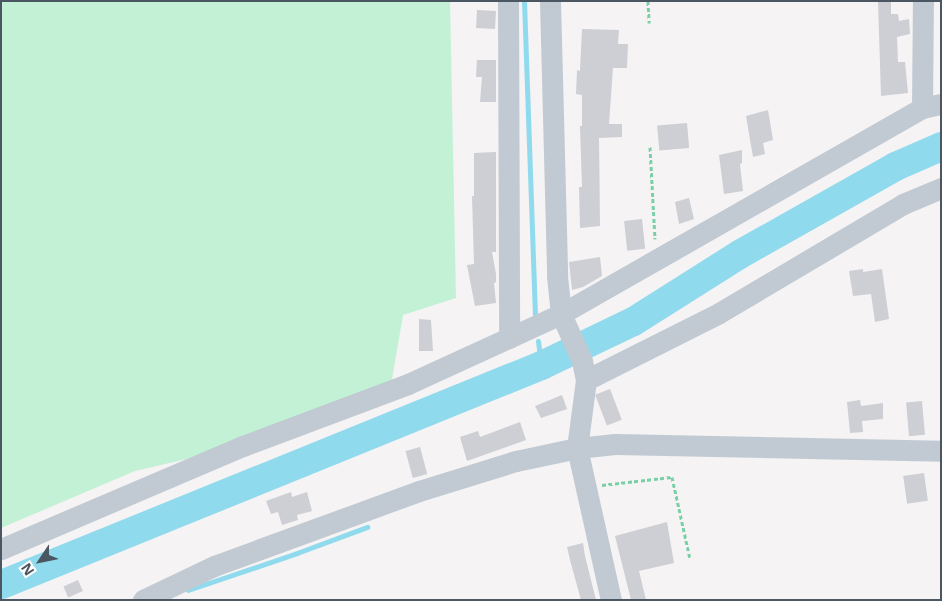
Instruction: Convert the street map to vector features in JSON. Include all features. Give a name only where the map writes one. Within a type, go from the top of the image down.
[{"type":"street","points":[[508,1],[509,338]]},
{"type":"street","points":[[550,1],[557,276],[565,322],[584,370],[577,448],[611,600]]},
{"type":"street","points":[[1,549],[243,446],[408,384],[509,338],[565,322],[657,259],[931,106],[923,1]]},
{"type":"street","points":[[584,370],[719,313],[903,204],[941,188]]},
{"type":"street","points":[[144,600],[214,566],[419,491],[516,461],[577,448],[614,444],[941,451]]},
{"type":"path","points":[[648,1],[649,23]]},
{"type":"path","points":[[650,147],[657,259]]},
{"type":"path","points":[[586,488],[624,480],[672,477],[690,559]]},
{"type":"green space","points":[[1,1],[450,1],[456,298],[403,315],[390,391],[243,446],[135,471],[1,528]]},
{"type":"building","points":[[878,1],[891,1],[891,14],[898,14],[899,21],[909,19],[910,34],[897,37],[898,62],[905,62],[908,93],[881,96]]},
{"type":"building","points":[[477,10],[496,11],[495,29],[476,28]]},
{"type":"building","points":[[582,29],[619,30],[618,44],[628,44],[627,68],[613,68],[609,124],[622,124],[622,137],[599,138],[600,226],[580,228],[579,187],[582,187],[580,126],[582,126],[582,95],[576,94],[577,70],[580,71]]},
{"type":"building","points":[[477,60],[496,60],[496,102],[480,102],[482,77],[476,77]]},
{"type":"building","points":[[768,110],[773,140],[763,143],[765,154],[753,157],[746,116]]},
{"type":"building","points":[[687,123],[689,148],[659,151],[657,126]]},
{"type":"building","points":[[742,150],[742,163],[740,164],[743,191],[724,194],[719,155]]},
{"type":"building","points":[[496,152],[496,252],[492,252],[496,274],[496,282],[494,283],[496,303],[475,306],[467,265],[474,264],[472,196],[474,196],[474,153]]},
{"type":"building","points":[[689,198],[694,219],[679,224],[675,202]]},
{"type":"building","points":[[642,219],[645,249],[627,251],[624,221]]},
{"type":"building","points":[[600,257],[602,276],[583,287],[572,290],[569,262]]},
{"type":"building","points":[[863,269],[863,272],[882,269],[889,319],[875,322],[871,294],[853,296],[849,271]]},
{"type":"building","points":[[419,319],[431,320],[433,351],[419,351]]},
{"type":"building","points":[[610,389],[622,420],[607,426],[595,395]]},
{"type":"building","points":[[562,395],[567,409],[541,418],[535,406]]},
{"type":"building","points":[[860,400],[861,406],[883,403],[883,419],[862,421],[863,432],[850,433],[847,402]]},
{"type":"building","points":[[922,401],[925,435],[909,436],[906,402]]},
{"type":"building","points":[[520,422],[526,440],[467,461],[460,437],[478,431],[480,437]]},
{"type":"building","points":[[420,447],[427,474],[413,478],[406,451]]},
{"type":"building","points":[[924,473],[928,501],[907,504],[903,476]]},
{"type":"building","points":[[291,492],[292,497],[307,492],[312,511],[297,515],[298,520],[282,525],[278,512],[271,514],[266,501]]},
{"type":"building","points":[[667,522],[674,563],[639,571],[646,600],[631,600],[615,536]]},
{"type":"building","points":[[583,543],[596,600],[581,600],[567,547]]},
{"type":"building","points":[[78,580],[83,591],[68,597],[63,587]]},
{"type":"waterway","points":[[524,1],[535,314]]},
{"type":"waterway","points":[[1,584],[541,365],[633,321],[739,254],[895,166],[941,146]]},
{"type":"waterway","points":[[538,341],[541,365]]},
{"type":"waterway","points":[[188,590],[367,527]]}]
